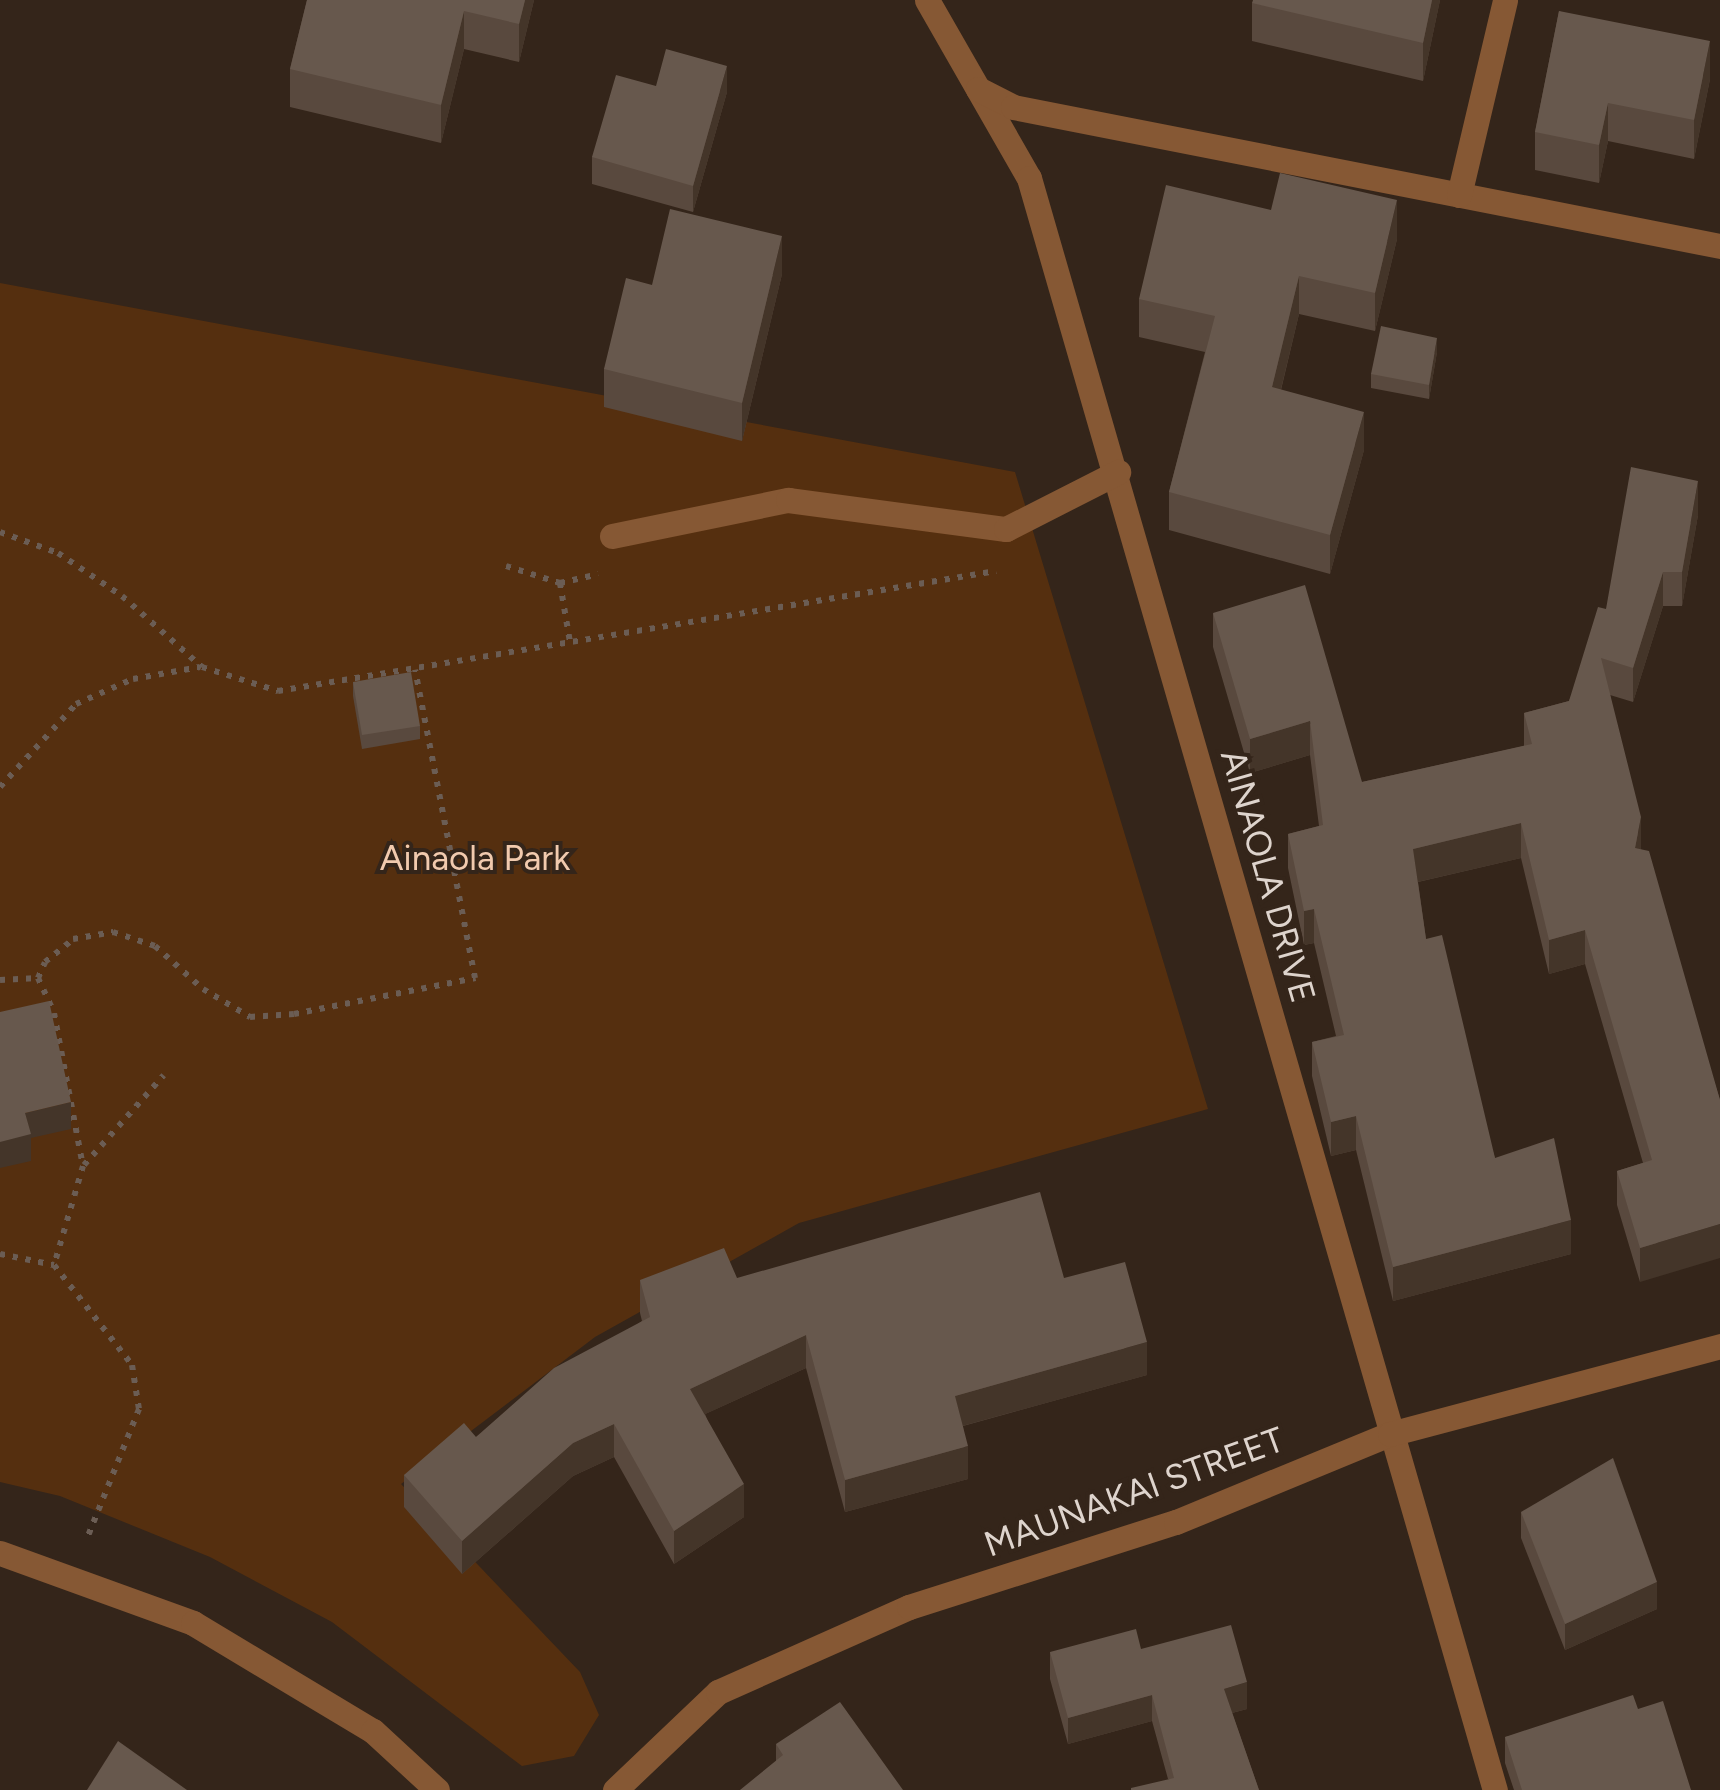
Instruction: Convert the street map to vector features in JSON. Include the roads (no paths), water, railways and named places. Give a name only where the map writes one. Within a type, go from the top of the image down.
[{"type":"street","name":"AINAOLA DRIVE","points":[[927,0],[1029,178],[1118,472],[1390,1434],[1495,1790]]},
{"type":"street","points":[[1459,195],[1506,0]]},
{"type":"street","points":[[978,89],[1013,108],[1720,246]]},
{"type":"street","points":[[612,536],[788,500],[1006,529],[1118,472]]},
{"type":"street","name":"MAUNAKAI STREET","points":[[615,1790],[718,1692],[909,1607],[1176,1522],[1390,1434],[1720,1346]]},
{"type":"street","points":[[0,1553],[194,1623],[373,1731],[437,1790]]},
{"type":"park label","name":"Ainaola Park","points":[[475,858]]}]
